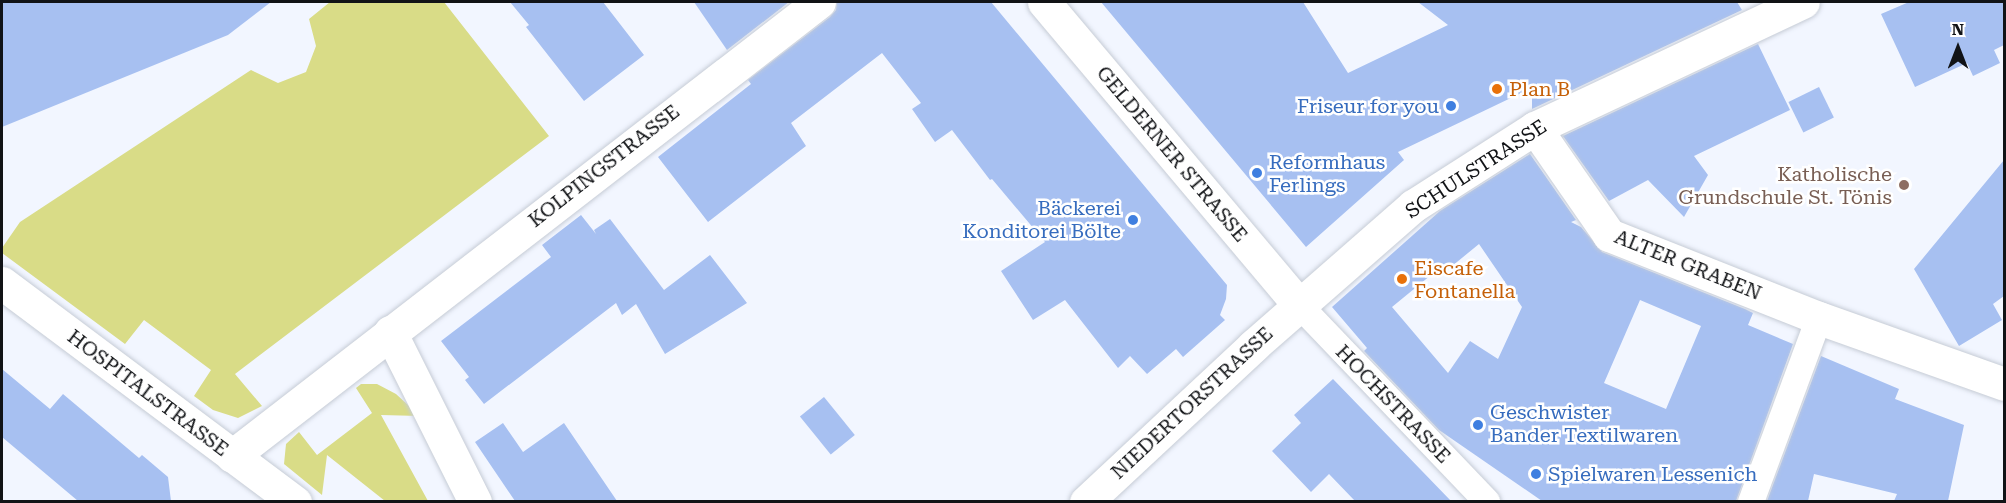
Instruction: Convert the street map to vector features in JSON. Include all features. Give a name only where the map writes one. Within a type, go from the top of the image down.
[{"type":"street","name":"KOLPINGSTRASSE","points":[[232,456],[819,2]]},
{"type":"street","name":"GELDERNER STRASSE","points":[[1044,2],[1300,306]]},
{"type":"street","name":"SCHULSTRASSE","points":[[1300,306],[1413,206],[1535,128],[1803,2]]},
{"type":"street","name":"ALTER GRABEN","points":[[1535,128],[1609,235],[1819,318],[2004,384]]},
{"type":"street","name":"HOSPITALSTRASSE","points":[[2,283],[295,501]]},
{"type":"street","name":"NIEDERTORSTRASSE","points":[[1086,501],[1300,306]]},
{"type":"street","name":"HOCHSTRASSE","points":[[1300,306],[1487,501]]},
{"type":"street","points":[[1751,501],[1819,318]]},
{"type":"street","points":[[390,332],[475,501]]},
{"type":"green space","points":[[330,2],[444,2],[549,136],[235,374],[262,406],[238,418],[213,410],[194,396],[211,370],[144,320],[125,344],[2,253],[2,248],[20,222],[251,70],[278,83],[306,72],[316,46],[309,19]]},
{"type":"green space","points":[[361,384],[377,384],[396,394],[420,416],[381,415],[428,501],[385,501],[327,455],[322,495],[284,464],[286,444],[299,432],[317,455],[372,413],[356,388]]},
{"type":"building","points":[[2,2],[271,2],[228,35],[2,127]]},
{"type":"building","points":[[510,2],[603,2],[644,55],[584,101],[526,27],[529,25]]},
{"type":"building","points":[[694,2],[789,2],[727,50]]},
{"type":"building","points":[[837,2],[991,2],[1227,285],[1226,299],[1220,315],[1225,320],[1183,357],[1176,349],[1147,374],[1130,356],[1118,368],[1065,300],[1033,320],[1001,271],[1045,242],[992,179],[990,180],[952,130],[935,142],[912,109],[921,103],[882,53],[791,123],[806,146],[708,222],[658,157],[751,84],[748,80],[830,17],[836,10]]},
{"type":"building","points":[[1101,2],[1303,2],[1348,73],[1448,25],[1418,2],[1737,2],[1742,10],[1532,109],[1532,88],[1398,152],[1404,160],[1306,247]]},
{"type":"building","points":[[1909,2],[2004,2],[2004,45],[1994,50],[2000,63],[1973,76],[1967,63],[1915,87],[1881,14]]},
{"type":"building","points":[[1758,44],[1790,110],[1694,156],[1708,175],[1684,217],[1648,180],[1609,201],[1563,136]]},
{"type":"building","points":[[1819,87],[1834,118],[1803,132],[1788,102]]},
{"type":"building","points":[[1530,154],[1576,220],[1571,222],[1581,227],[1602,252],[1745,309],[1753,313],[1748,325],[1793,344],[1736,501],[1542,501],[1439,430],[1364,351],[1367,348],[1332,307],[1440,211]],"holes":[[[1479,244],[1522,307],[1498,359],[1470,341],[1448,373],[1392,307],[1442,266],[1446,271]],[[1640,300],[1701,326],[1666,409],[1604,383]]]},
{"type":"building","points":[[2004,160],[2004,296],[1993,304],[2002,320],[1959,346],[1914,269]]},
{"type":"building","points":[[581,215],[596,234],[594,230],[610,219],[664,290],[710,255],[747,303],[665,354],[636,304],[622,315],[616,303],[484,404],[465,380],[469,377],[441,341],[551,257],[542,245]]},
{"type":"building","points":[[1821,356],[1899,389],[1895,399],[1964,425],[1948,501],[1894,501],[1897,494],[1814,474],[1808,501],[1767,501]]},
{"type":"building","points":[[2,369],[50,409],[63,394],[139,458],[142,455],[168,477],[171,501],[78,501],[2,437]]},
{"type":"building","points":[[1333,379],[1451,501],[1355,501],[1329,474],[1311,492],[1272,451],[1301,423],[1294,415]]},
{"type":"building","points":[[824,397],[855,435],[831,455],[800,417]]},
{"type":"building","points":[[503,423],[523,452],[564,423],[617,501],[515,501],[475,442]]},
{"type":"place","name":"Plan B","points":[[1497,89]]},
{"type":"place","name":"Friseur for you","points":[[1451,106]]},
{"type":"place","name":"Reformhaus Ferlings","points":[[1257,173]]},
{"type":"place","name":"Katholische Grundschule St. Tönis","points":[[1904,185]]},
{"type":"place","name":"Bäckerei Konditorei Bölte","points":[[1133,220]]},
{"type":"place","name":"Eiscafe Fontanella","points":[[1402,279]]},
{"type":"place","name":"Geschwister Bander Textilwaren","points":[[1478,425]]},
{"type":"place","name":"Spielwaren Lessenich","points":[[1536,474]]}]
